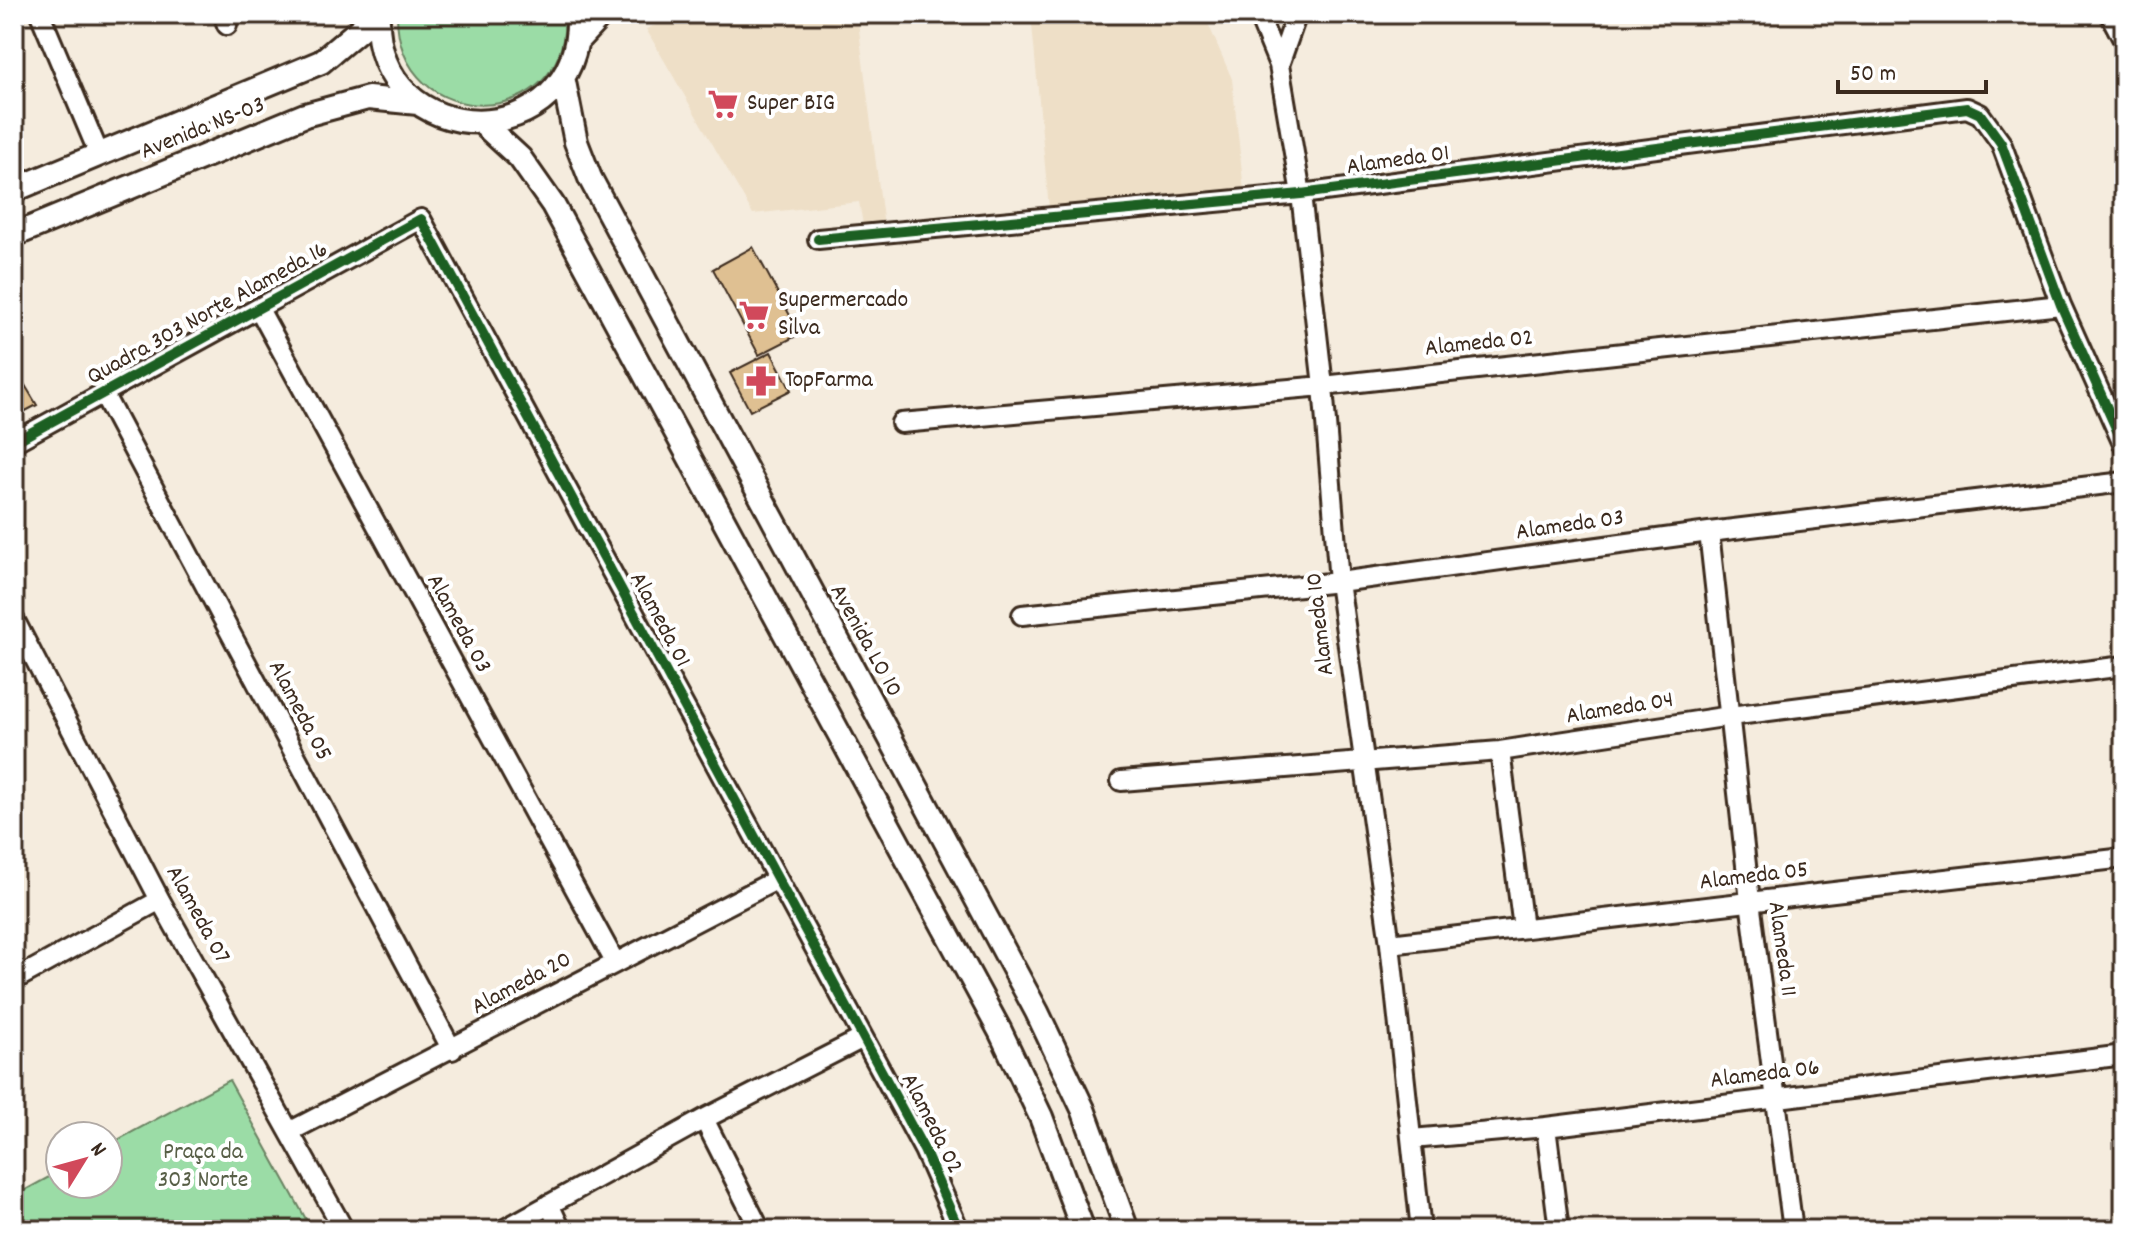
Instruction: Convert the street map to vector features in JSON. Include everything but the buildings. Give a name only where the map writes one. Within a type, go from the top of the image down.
[{"type":"street","points":[[40,14],[99,154]]},
{"type":"street","points":[[378,14],[378,35],[387,64],[404,90],[418,103],[453,120],[482,123],[510,118],[528,110],[551,92],[563,77],[577,41],[578,14]]},
{"type":"street","name":"Avenida NS-03","points":[[14,190],[321,62],[378,14]]},
{"type":"street","points":[[577,41],[602,14]]},
{"type":"street","points":[[1258,14],[1279,65]]},
{"type":"street","name":"Alameda 10","points":[[1297,14],[1279,65],[1301,194],[1323,386],[1339,582],[1390,944],[1421,1230]]},
{"type":"street","points":[[2112,14],[2124,37]]},
{"type":"street","name":"Avenida LO 10","points":[[563,77],[576,142],[590,178],[1043,1024],[1083,1109],[1127,1230]]},
{"type":"street","name":"Avenida NS-03","points":[[14,235],[305,115],[368,98],[418,103]]},
{"type":"street","name":"Alameda 01","points":[[818,239],[1301,194],[1957,108],[1980,114],[2001,143],[2061,305]]},
{"type":"street","points":[[482,123],[520,158],[561,219],[1011,1051],[1041,1117],[1083,1230]]},
{"type":"street","name":"Alameda 01","points":[[421,219],[861,1039]]},
{"type":"street","name":"Quadra 303 Norte Alameda 16","points":[[14,442],[421,219]]},
{"type":"street","points":[[2061,305],[2124,446]]},
{"type":"street","name":"Alameda 02","points":[[901,423],[1323,386],[2061,305]]},
{"type":"street","name":"Alameda 03","points":[[259,309],[615,962]]},
{"type":"street","name":"Alameda 05","points":[[104,395],[452,1050]]},
{"type":"street","name":"Alameda 03","points":[[1022,615],[1339,582],[1709,532],[2124,482]]},
{"type":"street","name":"Alameda 11","points":[[1709,532],[1750,901],[1793,1230]]},
{"type":"street","name":"Alameda 07","points":[[14,619],[160,900],[344,1230]]},
{"type":"street","name":"Alameda 04","points":[[1121,781],[1500,751],[1730,716],[2124,666]]},
{"type":"street","points":[[1500,751],[1523,928]]},
{"type":"street","name":"Alameda 05","points":[[1390,944],[2124,858]]},
{"type":"street","name":"Alameda 20","points":[[291,1131],[776,880]]},
{"type":"street","points":[[14,980],[160,900]]},
{"type":"street","points":[[503,1230],[704,1119],[861,1039]]},
{"type":"street","name":"Alameda 02","points":[[861,1039],[924,1150],[959,1230]]},
{"type":"street","name":"Alameda 06","points":[[1412,1139],[1546,1127],[2124,1055]]},
{"type":"street","points":[[704,1119],[760,1230]]},
{"type":"street","points":[[1546,1127],[1559,1230]]},
{"type":"street","points":[[549,1204],[561,1230]]},
{"type":"shaded area","points":[[684,14],[857,14],[884,227],[864,230],[859,202],[753,214],[646,29]]},
{"type":"shaded area","points":[[1031,14],[1204,14],[1232,79],[1244,191],[1049,209]]},
{"type":"green space","points":[[397,14],[564,14],[559,53],[542,81],[515,99],[484,105],[452,100],[424,83],[405,54]]},
{"type":"green space","name":"Praça da 303 Norte","points":[[229,1080],[312,1230],[14,1230],[14,1196],[44,1180],[44,1200],[124,1200],[124,1136]]},
{"type":"cycle path","points":[[818,239],[1301,194],[1967,108],[1980,114],[2001,143],[2061,305],[2124,446]]},
{"type":"cycle path","points":[[14,442],[421,219],[924,1150],[959,1230]]},
{"type":"place","name":"Super BIG","points":[[723,104]]},
{"type":"place","name":"Supermercado Silva","points":[[754,315]]},
{"type":"place","name":"TopFarma","points":[[761,381]]}]
